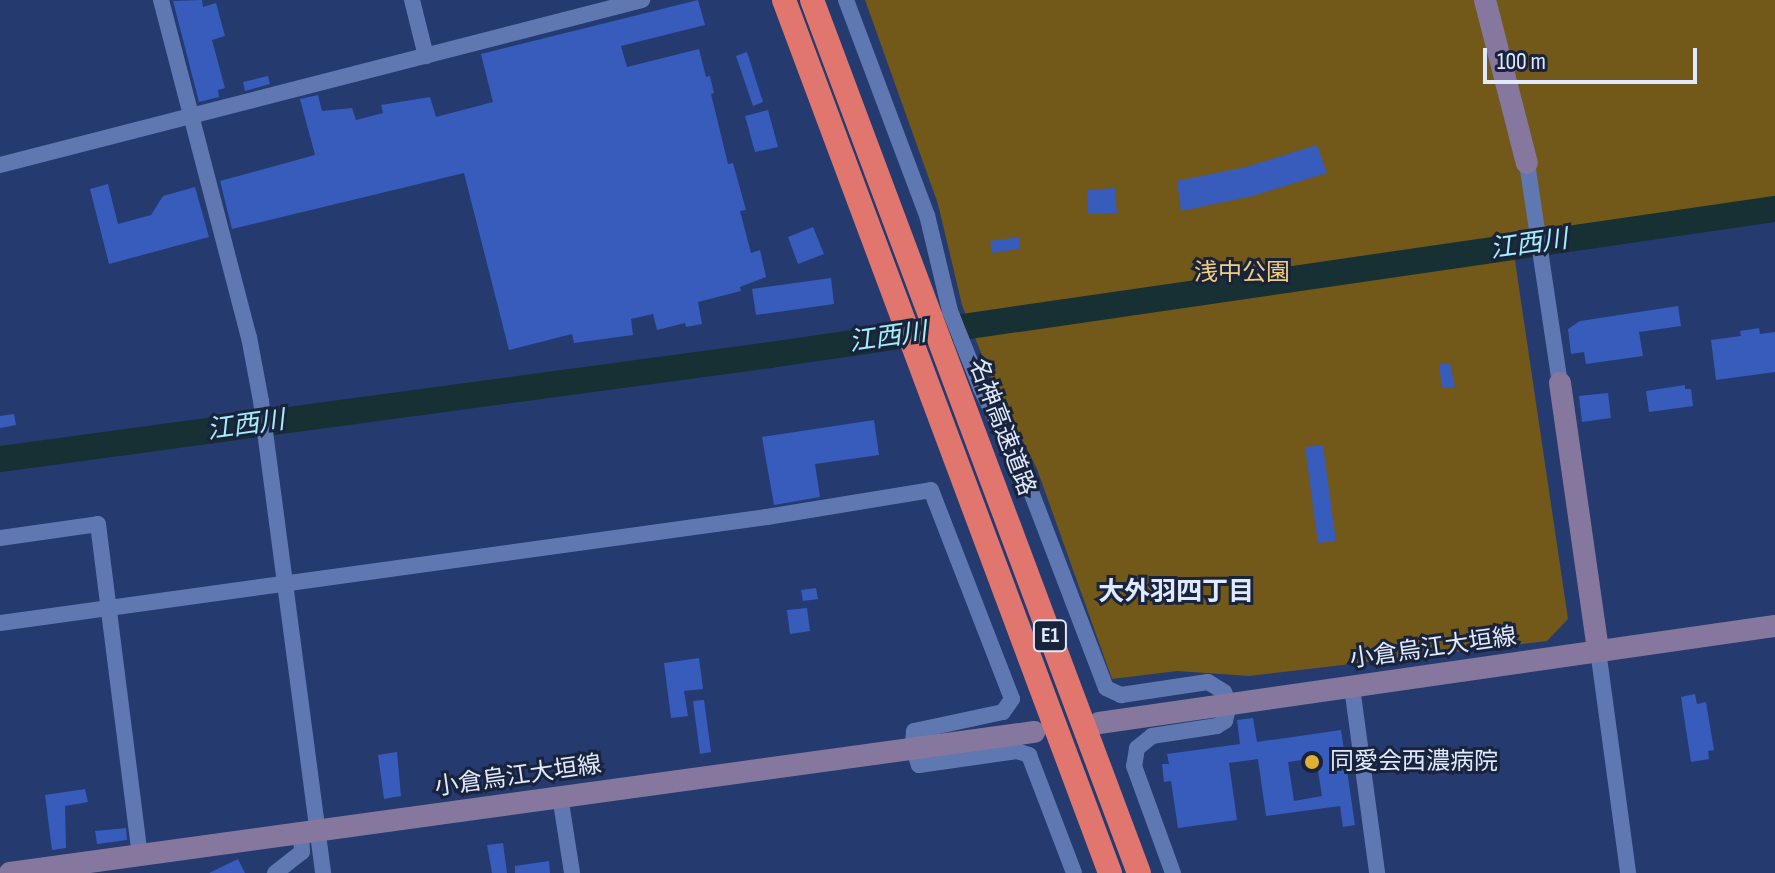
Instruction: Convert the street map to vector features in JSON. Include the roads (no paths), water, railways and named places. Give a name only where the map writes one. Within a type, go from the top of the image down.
[{"type":"highway","name":"E1","points":[[784,0],[1110,873]]},
{"type":"highway","name":"名神高速道路","points":[[812,0],[920,286],[971,394],[1139,873]]},
{"type":"main road","points":[[1485,0],[1527,163]]},
{"type":"main road","points":[[1560,383],[1598,650]]},
{"type":"main road","name":"小倉烏江大垣線","points":[[1099,723],[1775,626]]},
{"type":"main road","name":"小倉烏江大垣線","points":[[10,873],[1034,732]]},
{"type":"street","points":[[161,0],[249,337],[261,401],[287,583],[309,831],[323,873]]},
{"type":"street","points":[[412,0],[426,56]]},
{"type":"street","points":[[0,165],[642,0]]},
{"type":"street","points":[[846,0],[927,215],[971,394],[1030,489],[1106,688],[1121,695],[1208,682],[1224,692],[1229,704],[1225,721],[1217,726],[1152,736],[1137,748],[1134,766],[1173,873]]},
{"type":"street","points":[[1527,163],[1540,231],[1560,383]]},
{"type":"street","points":[[0,623],[752,519],[931,490],[1012,699],[1003,712],[914,731],[913,747],[919,765],[1017,751],[1029,755],[1074,873]]},
{"type":"street","points":[[0,538],[98,524],[140,855]]},
{"type":"street","points":[[1598,650],[1628,873]]},
{"type":"street","points":[[1352,687],[1377,873]]},
{"type":"street","points":[[560,796],[572,873]]},
{"type":"street","points":[[275,873],[302,852],[309,831]]},
{"type":"waterway","name":"江西川","points":[[0,459],[770,355],[1775,209]]},
{"type":"place","name":"同愛会西濃病院","points":[[1312,762]]},
{"type":"district","name":"大外羽四丁目","points":[[1176,593]]},
{"type":"park label","name":"浅中公園","points":[[1242,273]]}]
